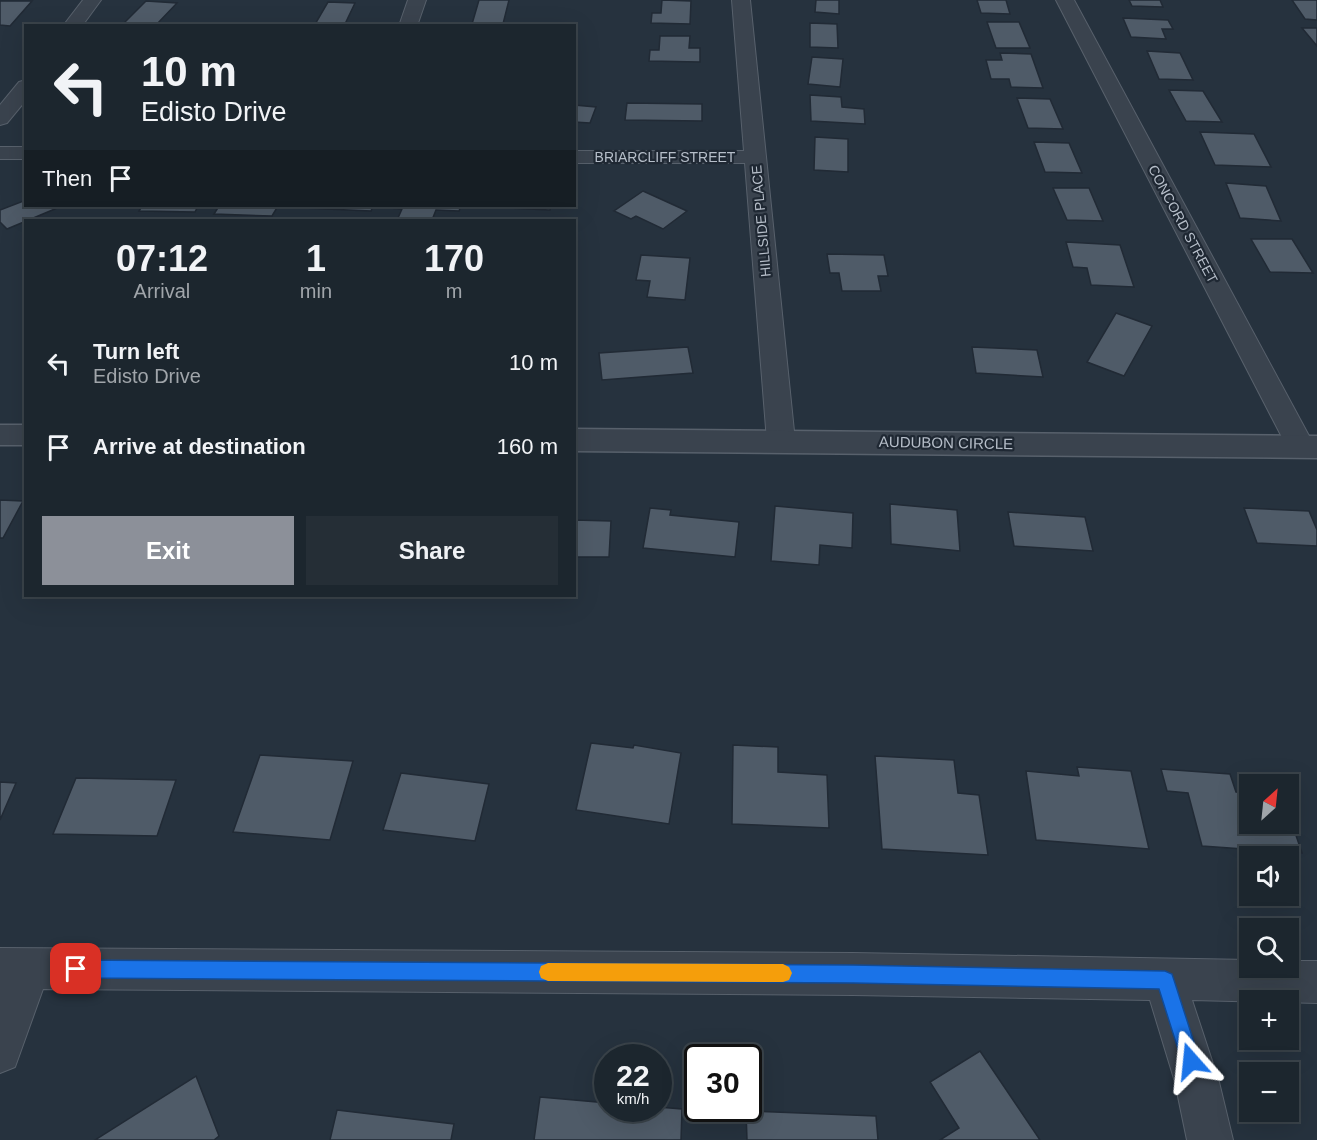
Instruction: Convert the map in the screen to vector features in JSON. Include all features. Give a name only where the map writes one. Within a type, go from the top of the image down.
[{"type":"street","points":[[74,24],[92,0]]},
{"type":"street","points":[[409,24],[417,0]]},
{"type":"street","name":"HILLSIDE PLACE","points":[[741,0],[782,441]]},
{"type":"street","name":"CONCORD STREET","points":[[1065,0],[1309,447]]},
{"type":"street","points":[[0,119],[24,89]]},
{"type":"street","points":[[0,153],[24,153]]},
{"type":"street","name":"BRIARCLIFF STREET","points":[[576,157],[756,158]]},
{"type":"street","points":[[0,435],[24,435]]},
{"type":"street","name":"AUDUBON CIRCLE","points":[[576,440],[1309,447]]},
{"type":"street","points":[[0,1052],[14,969],[853,974],[1317,982]]},
{"type":"street","points":[[1165,980],[1197,1082],[1210,1140]]},
{"type":"building","points":[[479,0],[509,0],[503,24],[472,24]]},
{"type":"building","points":[[662,0],[691,1],[690,24],[651,23],[652,13],[661,13]]},
{"type":"building","points":[[816,0],[839,0],[839,14],[815,12]]},
{"type":"building","points":[[977,0],[1006,0],[1010,14],[981,13]]},
{"type":"building","points":[[1129,0],[1160,0],[1163,7],[1132,6]]},
{"type":"building","points":[[1292,0],[1317,0],[1317,20],[1305,19]]},
{"type":"building","points":[[0,1],[32,1],[10,26],[0,25]]},
{"type":"building","points":[[146,1],[177,3],[157,24],[124,23]]},
{"type":"building","points":[[328,2],[355,3],[345,24],[315,24]]},
{"type":"building","points":[[1123,18],[1168,20],[1173,29],[1162,29],[1166,39],[1131,37]]},
{"type":"building","points":[[987,22],[1019,22],[1030,48],[996,48]]},
{"type":"building","points":[[810,23],[837,24],[838,48],[810,47]]},
{"type":"building","points":[[1302,28],[1317,28],[1317,46]]},
{"type":"building","points":[[660,36],[690,36],[689,48],[700,48],[700,62],[649,61],[650,50],[659,50]]},
{"type":"building","points":[[1147,51],[1180,53],[1193,80],[1159,79]]},
{"type":"building","points":[[1000,53],[1031,54],[1043,88],[1011,87],[1009,79],[991,79],[986,60],[1002,60]]},
{"type":"building","points":[[812,57],[843,59],[840,87],[808,84]]},
{"type":"building","points":[[1169,90],[1203,91],[1222,122],[1186,121]]},
{"type":"building","points":[[810,95],[841,97],[842,107],[864,109],[865,124],[811,121]]},
{"type":"building","points":[[1017,98],[1050,99],[1063,129],[1028,128]]},
{"type":"building","points":[[627,103],[702,104],[702,121],[625,120]]},
{"type":"building","points":[[576,105],[596,107],[590,123],[576,122]]},
{"type":"building","points":[[1200,132],[1254,134],[1271,167],[1215,165]]},
{"type":"building","points":[[815,137],[848,139],[848,172],[814,170]]},
{"type":"building","points":[[1034,142],[1069,143],[1082,173],[1045,172]]},
{"type":"building","points":[[1226,183],[1266,186],[1281,221],[1240,218]]},
{"type":"building","points":[[1053,188],[1089,188],[1103,221],[1067,220]]},
{"type":"building","points":[[643,191],[687,211],[663,229],[636,216],[631,219],[614,211]]},
{"type":"building","points":[[24,201],[24,207],[60,207],[31,219],[24,219],[24,222],[7,229],[0,222],[0,210]]},
{"type":"building","points":[[141,207],[198,207],[195,212],[139,211]]},
{"type":"building","points":[[218,207],[277,207],[272,216],[214,214]]},
{"type":"building","points":[[306,207],[373,207],[371,211]]},
{"type":"building","points":[[461,207],[459,211],[436,210],[432,219],[398,218],[402,209],[390,208]]},
{"type":"building","points":[[484,207],[551,207],[550,210]]},
{"type":"building","points":[[1251,239],[1292,239],[1313,273],[1270,272]]},
{"type":"building","points":[[1066,242],[1120,245],[1134,287],[1091,285],[1087,268],[1073,267]]},
{"type":"building","points":[[827,254],[884,255],[888,276],[878,276],[881,291],[842,291],[839,273],[830,273]]},
{"type":"building","points":[[641,255],[690,258],[685,300],[647,297],[650,281],[636,280]]},
{"type":"building","points":[[1116,313],[1152,326],[1124,376],[1087,362]]},
{"type":"building","points":[[688,347],[693,373],[602,380],[599,353]]},
{"type":"building","points":[[972,347],[1037,350],[1043,377],[976,373]]},
{"type":"building","points":[[0,500],[23,501],[3,538],[0,538]]},
{"type":"building","points":[[890,504],[957,510],[960,551],[891,544]]},
{"type":"building","points":[[775,506],[853,513],[852,548],[820,545],[819,565],[771,561]]},
{"type":"building","points":[[650,508],[671,510],[670,515],[739,522],[735,557],[643,548]]},
{"type":"building","points":[[1244,508],[1309,511],[1317,530],[1317,546],[1257,543]]},
{"type":"building","points":[[1008,512],[1085,517],[1093,551],[1014,546]]},
{"type":"building","points":[[576,520],[611,521],[609,557],[576,557]]},
{"type":"building","points":[[591,743],[633,748],[634,745],[681,753],[669,824],[576,810]]},
{"type":"building","points":[[733,745],[778,747],[778,772],[827,775],[829,828],[732,824]]},
{"type":"building","points":[[260,755],[353,761],[330,840],[233,832]]},
{"type":"building","points":[[875,756],[954,760],[958,793],[979,795],[988,855],[882,849]]},
{"type":"building","points":[[1077,767],[1131,771],[1149,849],[1036,840],[1026,771],[1079,776]]},
{"type":"building","points":[[1161,769],[1230,774],[1236,792],[1239,792],[1239,834],[1296,834],[1302,853],[1299,853],[1299,846],[1239,846],[1239,849],[1202,846],[1188,793],[1167,791]]},
{"type":"building","points":[[401,773],[489,784],[475,841],[383,830]]},
{"type":"building","points":[[76,778],[176,780],[157,836],[53,834]]},
{"type":"building","points":[[0,782],[16,783],[0,820]]},
{"type":"building","points":[[980,1051],[1040,1140],[940,1140],[959,1128],[930,1082]]},
{"type":"building","points":[[196,1076],[219,1136],[214,1140],[95,1140]]},
{"type":"building","points":[[540,1097],[594,1102],[594,1122],[672,1122],[672,1108],[682,1109],[681,1140],[534,1140]]},
{"type":"building","points":[[337,1110],[454,1124],[451,1140],[330,1140]]},
{"type":"building","points":[[762,1112],[876,1116],[878,1140],[747,1140],[746,1122],[762,1122]]},
{"type":"slow traffic","points":[[548,972],[783,973]]},
{"type":"route","points":[[76,969],[853,974],[1165,980],[1191,1061]]}]
